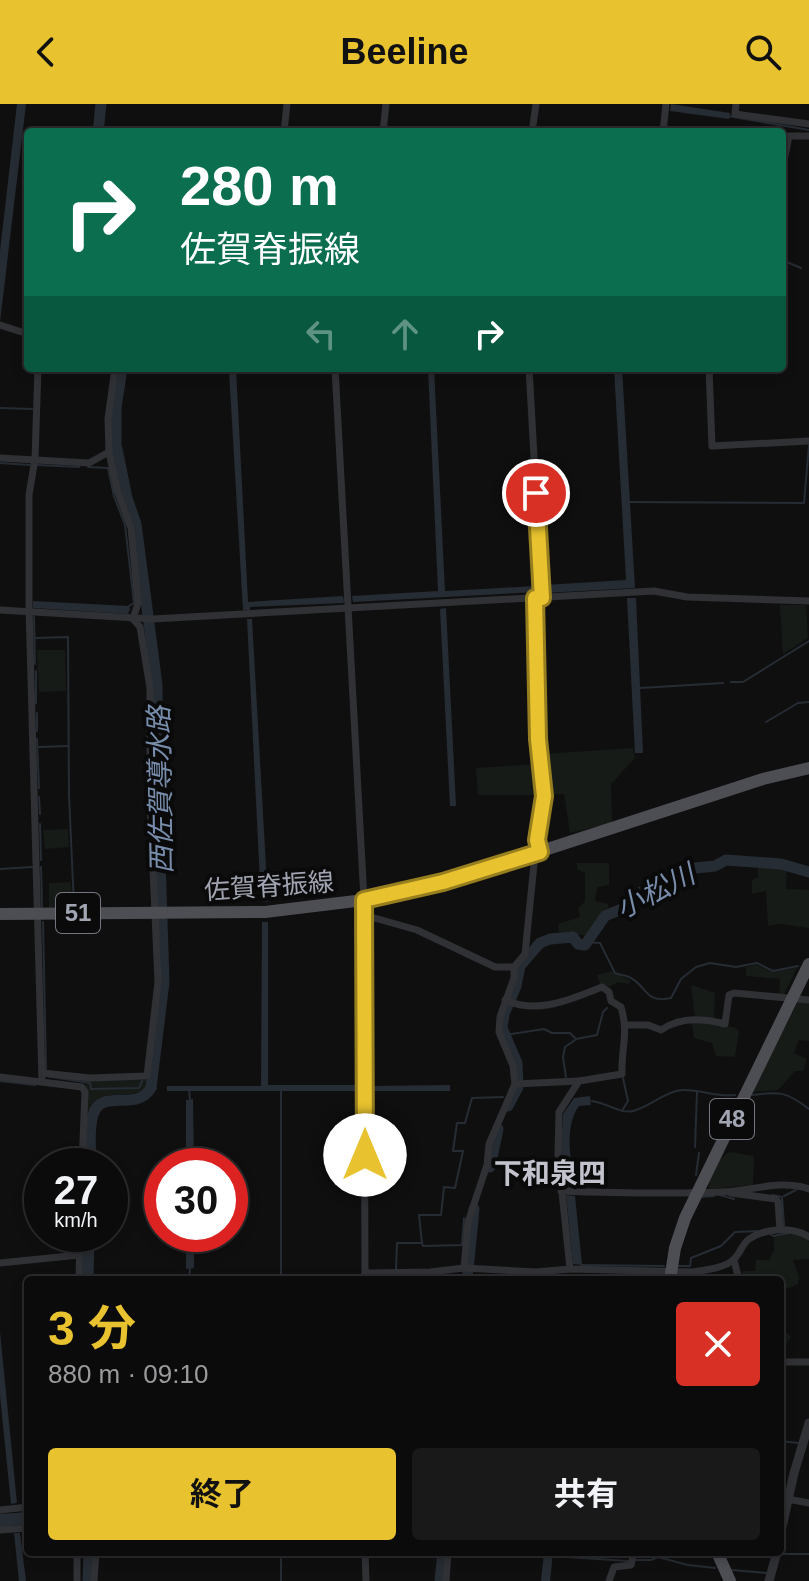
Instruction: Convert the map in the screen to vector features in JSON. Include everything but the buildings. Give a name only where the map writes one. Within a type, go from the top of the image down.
[{"type":"main road","name":"佐賀脊振線","points":[[0,914],[293,910],[364,900],[455,878],[763,779],[809,768]]},
{"type":"main road","name":"48","points":[[666,1275],[696,1193],[809,964]]},
{"type":"main road","points":[[719,1556],[730,1581]]},
{"type":"street","points":[[284,128],[287,104]]},
{"type":"street","points":[[383,128],[386,104]]},
{"type":"street","points":[[533,128],[536,104]]},
{"type":"street","points":[[736,104],[737,114],[809,124]]},
{"type":"street","points":[[663,128],[666,107]]},
{"type":"street","points":[[786,151],[789,136],[809,136]]},
{"type":"street","points":[[0,325],[24,333]]},
{"type":"street","points":[[38,372],[35,459],[29,495],[29,607],[44,1076]]},
{"type":"street","points":[[0,1077],[147,1076],[158,982],[150,801],[150,688],[134,609],[138,603],[131,528],[117,490],[109,452],[109,410],[114,372]]},
{"type":"street","points":[[335,372],[364,900],[365,1276]]},
{"type":"street","points":[[468,1269],[468,1222],[474,1198],[487,1165],[489,1144],[519,1083],[499,1032],[505,1000],[514,978],[514,967],[525,954],[544,796],[538,739],[540,594],[529,372]]},
{"type":"street","points":[[709,372],[712,446],[809,441]]},
{"type":"street","points":[[0,458],[89,463],[109,452]]},
{"type":"street","points":[[0,610],[29,607],[153,619],[248,614],[348,602],[654,591],[687,597],[809,601]]},
{"type":"street","points":[[364,915],[417,930],[495,967],[514,967]]},
{"type":"street","points":[[505,1000],[515,1004],[547,1006],[602,987],[609,992],[611,1001],[621,1007],[627,1025],[622,1074],[579,1081],[519,1083]]},
{"type":"street","points":[[627,1025],[648,1025],[661,1030],[673,1021],[703,1020],[725,1024],[729,995],[734,993],[809,1000]]},
{"type":"street","points":[[44,1076],[82,1087],[85,1092],[83,1148]]},
{"type":"street","points":[[575,1269],[567,1192],[558,1154],[559,1112],[579,1081]]},
{"type":"street","points":[[567,1192],[728,1192],[778,1185],[809,1189]]},
{"type":"street","points":[[728,1192],[751,1198],[776,1199],[780,1230]]},
{"type":"street","points":[[430,1276],[468,1269],[536,1276],[575,1269],[666,1275],[710,1269],[734,1260],[747,1240],[780,1230],[798,1230],[809,1237]]},
{"type":"street","points":[[79,1252],[79,1276]]},
{"type":"street","points":[[0,1263],[79,1255]]},
{"type":"street","points":[[734,1260],[738,1276]]},
{"type":"street","points":[[784,1362],[809,1362]]},
{"type":"street","points":[[809,1423],[806,1444],[784,1504],[809,1503]]},
{"type":"street","points":[[0,1510],[24,1507]]},
{"type":"street","points":[[0,1530],[24,1528]]},
{"type":"street","points":[[77,1556],[77,1581]]},
{"type":"street","points":[[94,1581],[96,1556]]},
{"type":"street","points":[[365,1556],[366,1581]]},
{"type":"street","points":[[446,1581],[448,1556]]},
{"type":"street","points":[[769,1581],[776,1556]]},
{"type":"street","points":[[609,1581],[614,1567],[631,1565],[633,1557]]},
{"type":"shaded area","points":[[17,104],[26,104],[0,322],[0,251]]},
{"type":"shaded area","points":[[671,104],[730,113],[729,119],[670,111]]},
{"type":"shaded area","points":[[229,372],[236,372],[248,602],[343,596],[344,603],[250,607],[250,610],[243,610]]},
{"type":"shaded area","points":[[428,372],[434,372],[445,591],[536,586],[537,592],[353,602],[352,596],[438,591]]},
{"type":"shaded area","points":[[614,372],[622,372],[635,588],[545,593],[544,585],[626,580]]},
{"type":"shaded area","points":[[627,598],[636,598],[643,753],[635,753]]},
{"type":"shaded area","points":[[33,601],[129,606],[130,609],[128,614],[33,608]]},
{"type":"shaded area","points":[[780,605],[806,605],[808,638],[783,654]]},
{"type":"shaded area","points":[[446,608],[456,806],[450,806],[440,609]]},
{"type":"shaded area","points":[[247,619],[252,619],[268,902],[261,902]]},
{"type":"shaded area","points":[[37,650],[65,650],[66,691],[39,692]]},
{"type":"shaded area","points":[[633,748],[635,758],[611,784],[612,823],[570,833],[564,794],[546,795],[542,754]]},
{"type":"shaded area","points":[[538,764],[541,795],[478,795],[476,768]]},
{"type":"shaded area","points":[[68,829],[69,847],[45,849],[43,830]]},
{"type":"shaded area","points":[[577,863],[609,863],[609,885],[597,887],[595,901],[608,904],[608,908],[587,936],[559,932],[558,924],[580,917],[578,909],[585,901],[585,873],[577,869]]},
{"type":"shaded area","points":[[758,864],[787,868],[786,889],[809,890],[809,928],[780,924],[768,926],[766,891],[752,894],[752,880],[758,877]]},
{"type":"shaded area","points":[[71,882],[72,907],[49,908],[49,883]]},
{"type":"shaded area","points":[[262,922],[268,922],[268,1085],[360,1085],[360,1091],[167,1091],[167,1086],[261,1086]]},
{"type":"shaded area","points":[[757,965],[772,972],[797,968],[784,994],[779,994],[780,979],[746,976],[746,967]]},
{"type":"shaded area","points":[[612,971],[631,981],[628,984],[618,982],[609,987],[600,984],[597,975]]},
{"type":"shaded area","points":[[691,985],[715,993],[714,1023],[736,1028],[739,1032],[735,1057],[716,1056],[712,1043],[694,1038]]},
{"type":"shaded area","points":[[799,1000],[809,1001],[809,1041],[799,1040],[794,1053],[807,1059],[803,1071],[795,1071],[778,1090],[751,1092]]},
{"type":"shaded area","points":[[86,1080],[148,1080],[146,1089],[142,1091],[110,1095],[94,1104],[88,1123],[87,1148],[84,1148]]},
{"type":"shaded area","points":[[450,1085],[450,1091],[371,1091],[371,1086]]},
{"type":"shaded area","points":[[590,1096],[591,1105],[579,1106],[571,1124],[574,1187],[565,1188],[561,1148],[563,1114],[574,1098]]},
{"type":"shaded area","points":[[193,1099],[194,1148],[186,1148],[186,1100]]},
{"type":"shaded area","points":[[730,1152],[754,1156],[753,1185],[709,1189],[715,1168]]},
{"type":"shaded area","points":[[566,1195],[575,1196],[582,1265],[573,1264]]},
{"type":"shaded area","points":[[792,1234],[802,1236],[809,1242],[809,1259],[793,1260],[799,1277],[798,1284],[784,1290],[784,1276],[742,1276],[742,1271],[755,1271],[756,1260],[769,1260],[774,1250],[774,1236]]},
{"type":"shaded area","points":[[186,1252],[194,1252],[194,1268],[186,1269]]},
{"type":"shaded area","points":[[784,1330],[791,1337],[784,1347]]},
{"type":"shaded area","points":[[0,1332],[17,1503],[11,1504],[0,1395]]},
{"type":"shaded area","points":[[24,1512],[24,1524],[0,1527],[0,1514]]},
{"type":"shaded area","points":[[14,1533],[20,1533],[26,1581],[19,1581]]},
{"type":"shaded area","points":[[544,1556],[553,1556],[550,1581],[541,1581]]},
{"type":"waterway","name":"西佐賀導水路","points":[[98,128],[101,104]]},
{"type":"waterway","points":[[728,116],[809,130]]},
{"type":"waterway","points":[[786,262],[801,268]]},
{"type":"waterway","name":"西佐賀導水路","points":[[91,1148],[91,1127],[97,1107],[103,1102],[137,1099],[151,1088],[164,982],[157,685],[136,524],[127,498],[116,444],[116,408],[121,375]]},
{"type":"waterway","points":[[0,408],[32,409]]},
{"type":"waterway","points":[[627,502],[804,503],[809,445]]},
{"type":"waterway","points":[[0,463],[30,465]]},
{"type":"waterway","points":[[37,465],[79,467]]},
{"type":"waterway","points":[[88,467],[108,468],[125,525],[134,603],[129,606]]},
{"type":"waterway","points":[[34,617],[35,664]]},
{"type":"waterway","points":[[35,638],[68,637],[69,795],[74,906]]},
{"type":"waterway","points":[[731,682],[743,682],[809,641]]},
{"type":"waterway","points":[[36,671],[36,703]]},
{"type":"waterway","points":[[640,688],[723,683]]},
{"type":"waterway","points":[[766,722],[798,703],[809,702]]},
{"type":"waterway","points":[[37,713],[37,731]]},
{"type":"waterway","points":[[37,739],[39,788]]},
{"type":"waterway","points":[[39,747],[68,746]]},
{"type":"waterway","points":[[39,797],[40,814]]},
{"type":"waterway","points":[[40,824],[41,860]]},
{"type":"waterway","name":"小松川","points":[[508,1106],[518,1087],[517,1063],[502,1028],[504,1014],[516,986],[520,966],[540,943],[573,937],[578,944],[585,945],[605,916],[624,908],[639,893],[696,868],[715,866],[726,860],[781,864],[809,872]]},
{"type":"waterway","points":[[0,869],[32,867]]},
{"type":"waterway","points":[[41,867],[42,907]]},
{"type":"waterway","points":[[43,922],[46,1070]]},
{"type":"waterway","points":[[587,942],[600,943],[615,973],[635,980],[651,996],[662,999],[671,998],[681,979],[696,967],[710,963],[736,967],[757,963],[773,971],[798,966]]},
{"type":"waterway","points":[[505,1035],[544,1029],[552,1033],[570,1033],[576,1039],[597,1035],[607,1008]]},
{"type":"waterway","points":[[566,1077],[565,1047],[575,1040]]},
{"type":"waterway","points":[[46,1076],[90,1083],[91,1089],[139,1088],[142,1081]]},
{"type":"waterway","points":[[622,1111],[628,1101],[623,1078]]},
{"type":"waterway","points":[[0,1081],[35,1085]]},
{"type":"waterway","name":"西佐賀導水路","points":[[151,1088],[156,1089]]},
{"type":"waterway","points":[[189,1090],[190,1099]]},
{"type":"waterway","points":[[592,1101],[628,1112],[679,1090],[735,1095]]},
{"type":"waterway","points":[[281,1091],[281,1276]]},
{"type":"waterway","points":[[695,1147],[697,1092]]},
{"type":"waterway","points":[[753,1095],[783,1094],[809,1109]]},
{"type":"waterway","points":[[396,1269],[397,1243],[422,1243],[419,1215],[441,1215],[444,1187],[455,1188],[463,1151],[453,1151],[457,1123],[465,1123],[472,1098],[503,1097]]},
{"type":"waterway","name":"小松川","points":[[490,1167],[498,1129]]},
{"type":"waterway","points":[[696,1175],[699,1153]]},
{"type":"waterway","points":[[784,1196],[796,1190]]},
{"type":"waterway","points":[[720,1195],[734,1199]]},
{"type":"waterway","points":[[772,1195],[782,1197],[784,1225]]},
{"type":"waterway","points":[[700,1197],[714,1196]]},
{"type":"waterway","name":"小松川","points":[[467,1276],[474,1209]]},
{"type":"waterway","points":[[422,1243],[423,1246],[462,1245],[464,1218]]},
{"type":"waterway","points":[[678,1266],[690,1266],[691,1258],[721,1246],[735,1232],[760,1231]]},
{"type":"waterway","points":[[769,1233],[773,1236],[790,1233]]},
{"type":"waterway","name":"西佐賀導水路","points":[[88,1276],[89,1252]]},
{"type":"waterway","points":[[581,1265],[664,1266]]},
{"type":"waterway","points":[[189,1276],[190,1269]]},
{"type":"waterway","points":[[784,1441],[798,1443]]},
{"type":"waterway","points":[[784,1554],[809,1554]]},
{"type":"waterway","name":"西佐賀導水路","points":[[88,1581],[89,1556]]},
{"type":"waterway","points":[[281,1556],[281,1581]]},
{"type":"waterway","name":"小松川","points":[[440,1581],[443,1556]]},
{"type":"waterway","points":[[551,1556],[628,1561]]},
{"type":"waterway","points":[[634,1560],[658,1557],[715,1568]]},
{"type":"waterway","points":[[732,1570],[766,1573]]},
{"type":"district","name":"下和泉四","points":[[550,1173]]},
{"type":"route","points":[[365,1155],[364,900],[443,882],[540,852],[537,840],[544,796],[538,739],[535,598],[542,598],[536,493]]}]
